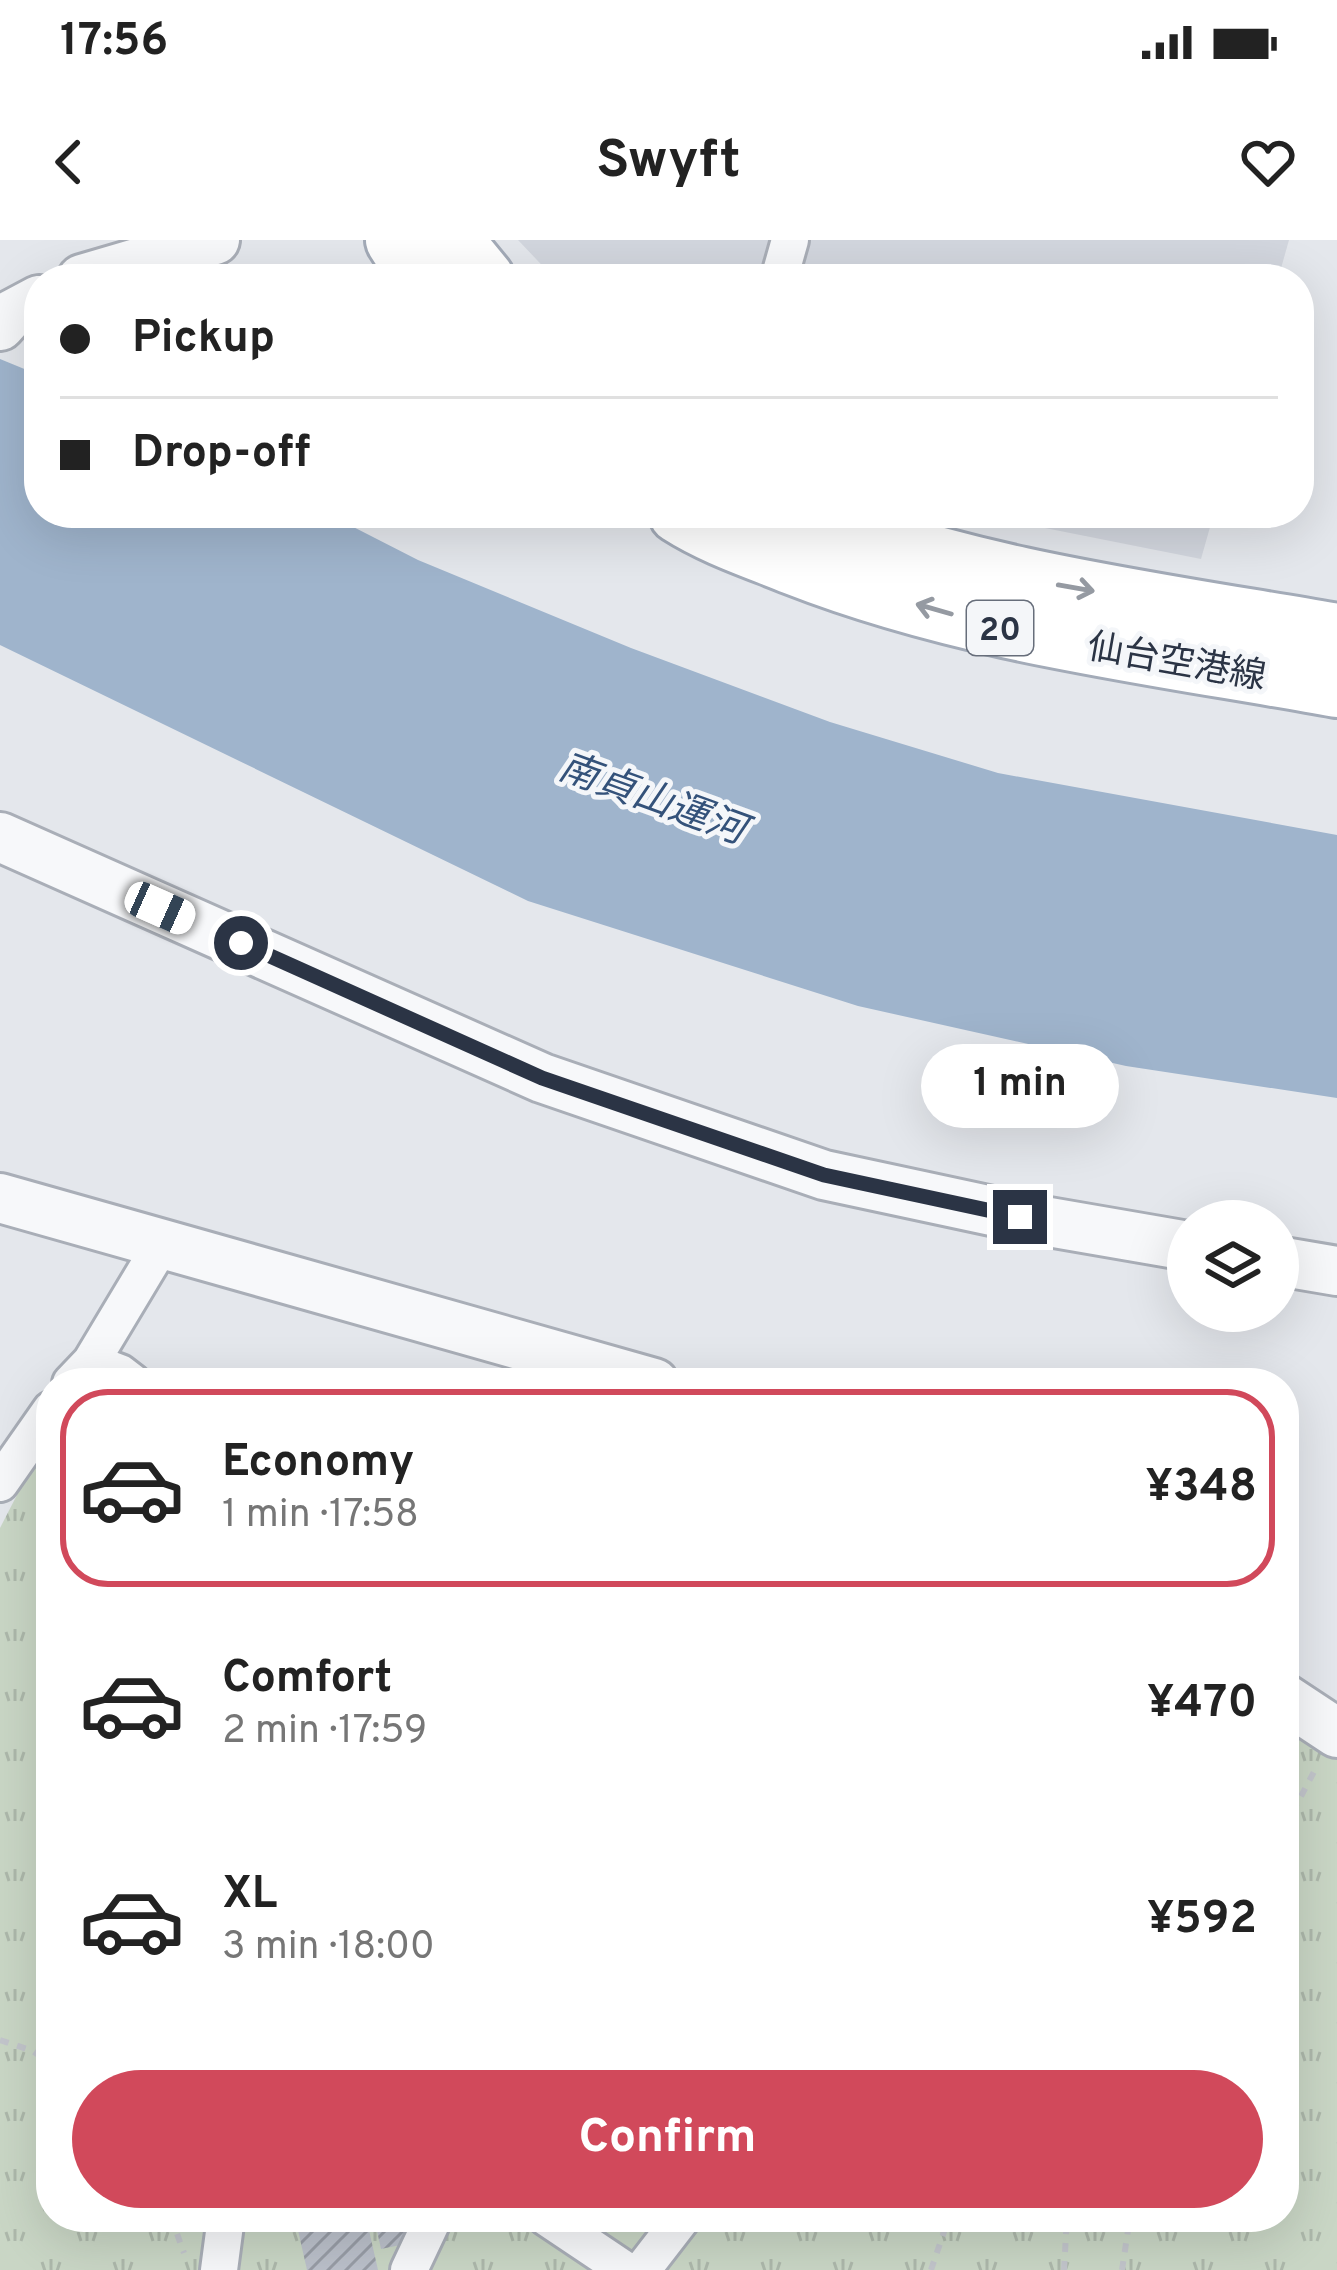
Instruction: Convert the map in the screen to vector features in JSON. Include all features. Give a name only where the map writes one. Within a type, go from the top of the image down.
[{"type":"main road","points":[[452,240],[472,264]]},
{"type":"main road","name":"仙台空港線","points":[[720,528],[832,579],[1002,628],[1337,687]]},
{"type":"main road","name":"仙台空港線","points":[[840,528],[1043,583],[1337,634]]},
{"type":"street","points":[[133,264],[215,240]]},
{"type":"street","points":[[0,837],[542,1078],[824,1175],[1167,1242]]},
{"type":"street","points":[[0,1198],[599,1368]]},
{"type":"street","points":[[84,1368],[163,1242]]},
{"type":"street","points":[[1299,1265],[1337,1271]]},
{"type":"street","points":[[0,1483],[36,1431]]},
{"type":"street","points":[[1299,1708],[1336,1732]]},
{"type":"street","points":[[219,2270],[224,2232]]},
{"type":"street","points":[[409,2270],[427,2232]]},
{"type":"street","points":[[569,2232],[626,2270]]},
{"type":"street","points":[[642,2270],[671,2232]]},
{"type":"path","points":[[1299,1800],[1336,1732]]},
{"type":"path","points":[[0,2040],[36,2053]]},
{"type":"path","points":[[176,2232],[190,2270]]},
{"type":"path","points":[[931,2270],[945,2232]]},
{"type":"path","points":[[1064,2270],[1066,2232]]},
{"type":"path","points":[[1122,2270],[1128,2232]]},
{"type":"shaded area","points":[[518,240],[775,240],[769,264],[541,264]]},
{"type":"shaded area","points":[[809,240],[1289,240],[1282,264],[803,264]]},
{"type":"shaded area","points":[[1045,528],[1210,528],[1201,559]]},
{"type":"green space","points":[[36,1463],[36,2232],[1299,2232],[1299,1730],[1337,1757],[1337,2270],[0,2270],[0,1528]]},
{"type":"water","name":"南貞山運河","points":[[0,359],[24,369],[24,528],[355,528],[418,560],[631,648],[830,722],[998,773],[1337,835],[1337,1098],[1126,1066],[858,1006],[528,901],[0,645]]},
{"type":"building","points":[[298,2232],[369,2232],[378,2270],[307,2270]]},
{"type":"building","points":[[377,2232],[408,2232],[410,2243],[381,2249]]},
{"type":"route","points":[[241,943],[542,1078],[824,1175],[1020,1217]]}]
